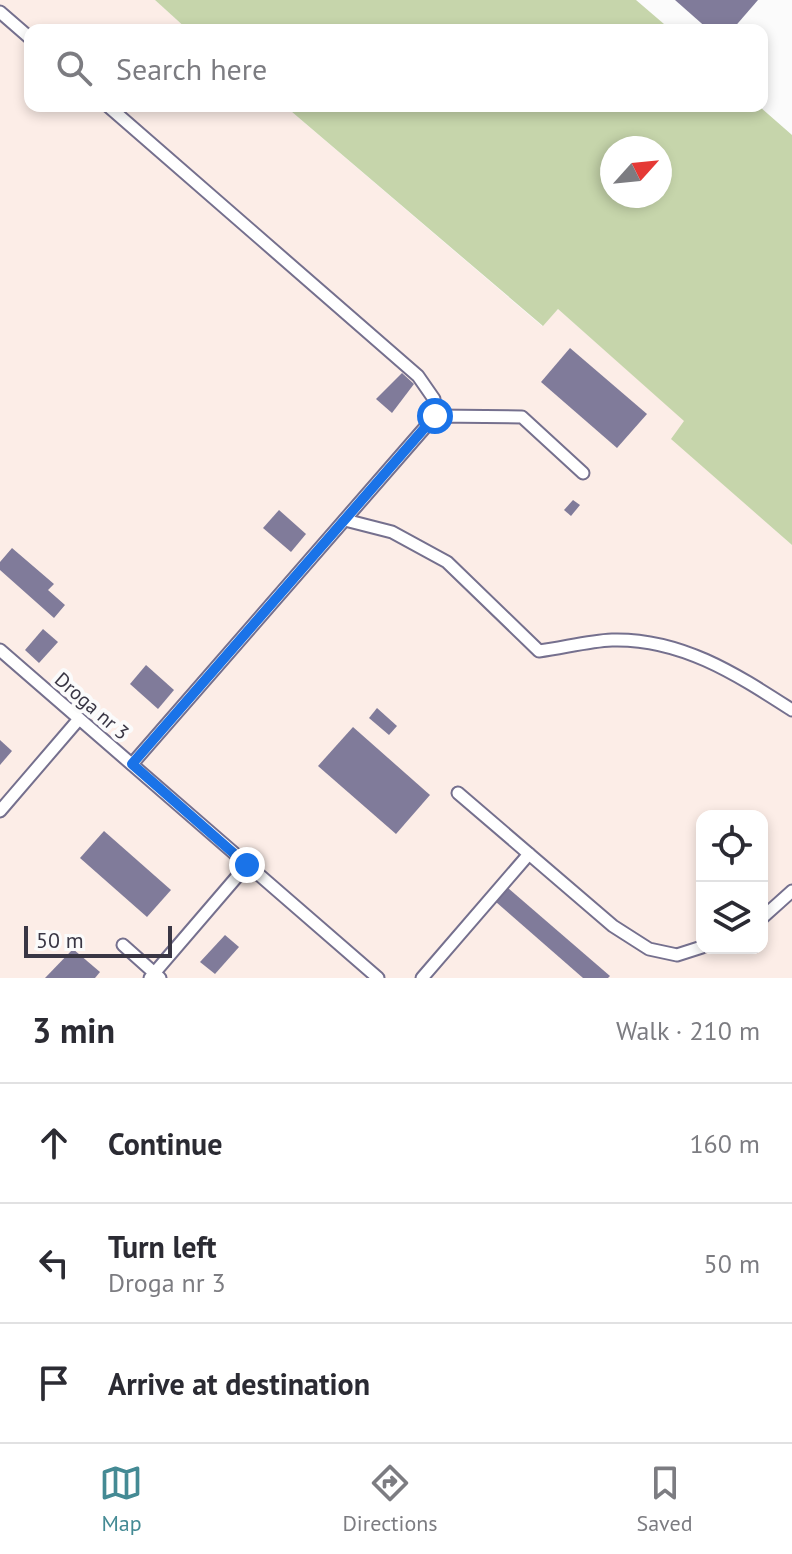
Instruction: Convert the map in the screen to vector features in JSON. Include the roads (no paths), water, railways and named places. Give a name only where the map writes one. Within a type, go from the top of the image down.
[{"type":"lane","points":[[0,12],[24,33]]},
{"type":"lane","points":[[115,112],[418,376],[434,399],[435,416],[132,764]]},
{"type":"lane","points":[[435,416],[522,417],[583,473]]},
{"type":"lane","points":[[345,520],[392,532],[447,562],[539,651],[611,640],[666,643],[727,669],[792,710]]},
{"type":"lane","name":"Droga nr 3","points":[[0,650],[378,978]]},
{"type":"lane","points":[[0,811],[79,719]]},
{"type":"lane","points":[[458,793],[613,926],[649,949],[677,955],[696,949]]},
{"type":"lane","points":[[422,978],[529,854]]},
{"type":"lane","points":[[123,945],[154,976],[247,865]]},
{"type":"lane","points":[[768,913],[792,891]]}]
